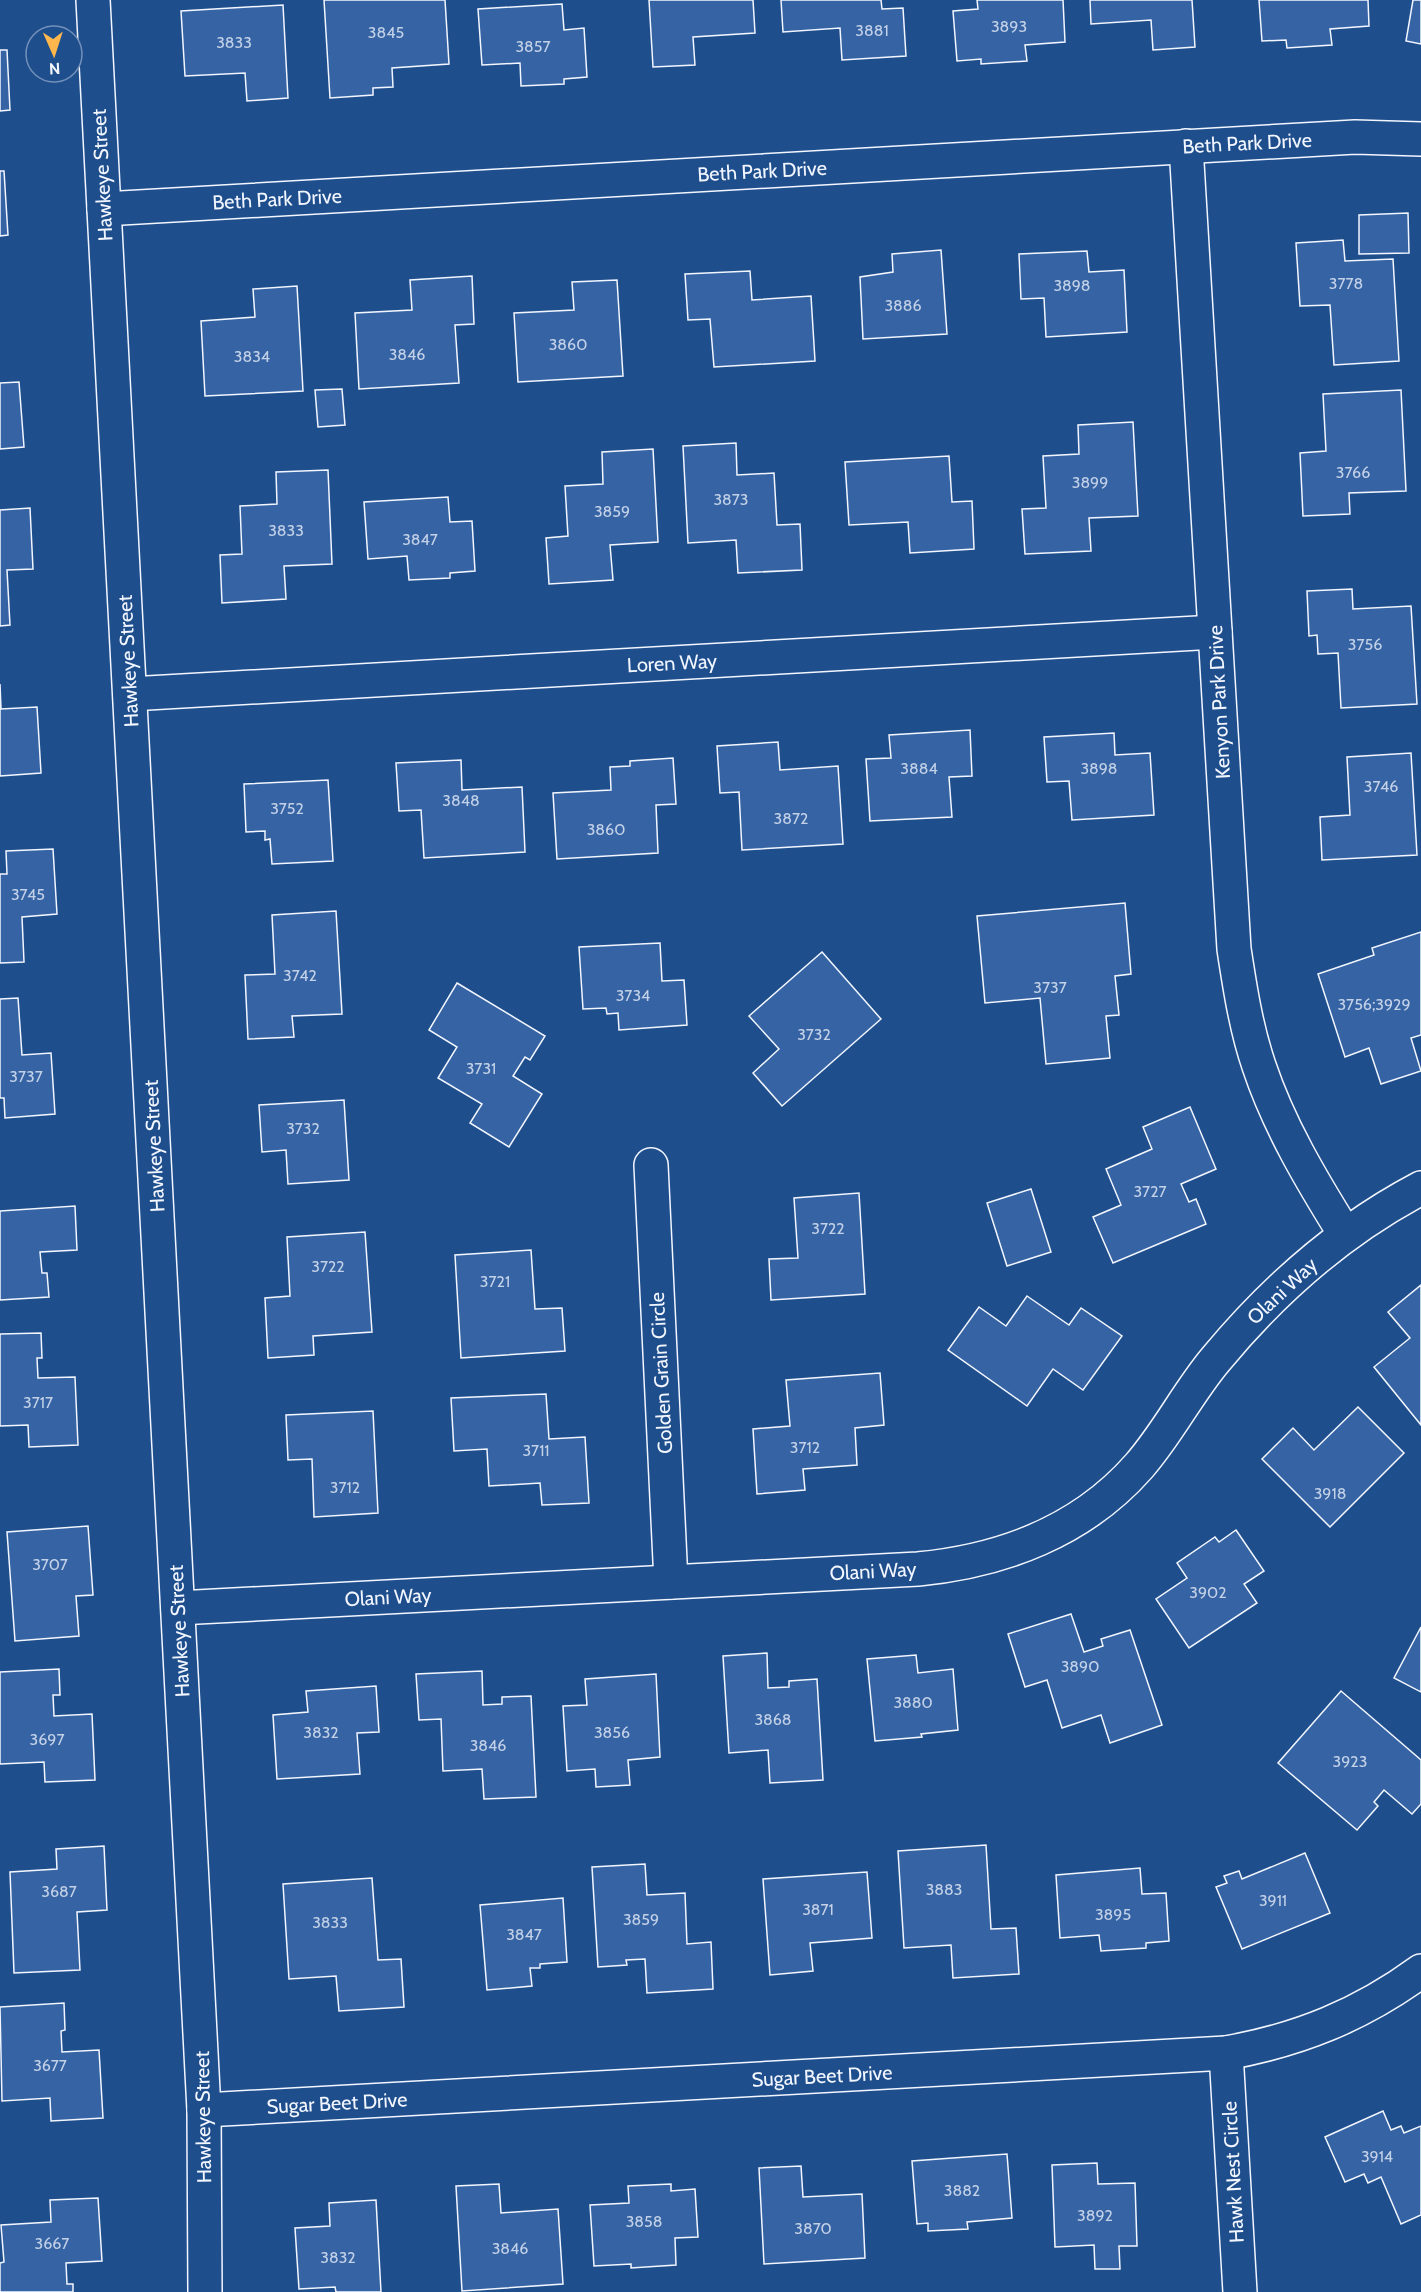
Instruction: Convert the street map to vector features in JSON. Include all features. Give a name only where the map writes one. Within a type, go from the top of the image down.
[{"type":"street","name":"Hawkeye Street","points":[[93,0],[204,2110],[205,2292]]},
{"type":"street","name":"Beth Park Drive","points":[[104,209],[1186,146],[1356,137],[1421,139]]},
{"type":"street","name":"Kenyon Park Drive","points":[[1186,146],[1234,949],[1242,999],[1259,1067],[1296,1150],[1345,1234]]},
{"type":"street","name":"Loren Way","points":[[130,694],[1215,632]]},
{"type":"street","name":"Golden Grain Circle","points":[[651,1165],[671,1582]]},
{"type":"street","name":"Olani Way","points":[[178,1608],[951,1566],[1016,1549],[1083,1516],[1113,1492],[1140,1466],[1214,1361],[1252,1317],[1292,1278],[1345,1234],[1421,1188]]},
{"type":"street","name":"Sugar Beet Drive","points":[[204,2110],[1226,2053],[1267,2046],[1321,2028],[1353,2014],[1394,1991],[1421,1971]]},
{"type":"street","name":"Hawk Nest Circle","points":[[1226,2053],[1240,2292]]},
{"type":"building","points":[[324,0],[445,0],[449,64],[392,68],[393,87],[373,88],[373,95],[330,98]]},
{"type":"building","points":[[649,0],[753,0],[755,33],[693,37],[695,65],[653,67]]},
{"type":"building","points":[[781,0],[881,0],[882,9],[903,8],[906,56],[842,60],[840,28],[783,32]]},
{"type":"building","points":[[977,0],[1063,0],[1065,42],[1025,45],[1027,61],[981,64],[981,59],[957,61],[953,11],[978,9]]},
{"type":"building","points":[[1090,0],[1192,0],[1195,47],[1153,50],[1151,20],[1091,24]]},
{"type":"building","points":[[1259,0],[1368,0],[1369,26],[1330,29],[1332,45],[1287,48],[1286,40],[1262,41]]},
{"type":"building","points":[[1413,0],[1421,0],[1421,44],[1406,41]]},
{"type":"building","points":[[562,4],[564,30],[584,28],[587,77],[564,79],[564,84],[521,86],[520,63],[482,65],[478,9]]},
{"type":"building","points":[[283,5],[288,98],[247,101],[245,73],[185,76],[181,11]]},
{"type":"building","points":[[0,50],[7,50],[10,110],[0,111]]},
{"type":"building","points":[[0,171],[4,171],[8,235],[0,236]]},
{"type":"building","points":[[1408,213],[1409,253],[1359,254],[1359,215]]},
{"type":"building","points":[[1343,240],[1345,261],[1393,259],[1399,361],[1334,365],[1330,305],[1300,306],[1296,243]]},
{"type":"building","points":[[941,250],[947,334],[863,339],[860,277],[893,272],[892,254]]},
{"type":"building","points":[[1087,251],[1089,272],[1124,270],[1127,332],[1046,337],[1044,298],[1021,299],[1019,254]]},
{"type":"building","points":[[750,271],[752,300],[811,296],[815,361],[714,367],[710,319],[688,320],[685,274]]},
{"type":"building","points":[[472,276],[474,324],[455,325],[459,383],[359,389],[355,313],[412,310],[410,280]]},
{"type":"building","points":[[617,280],[623,376],[518,382],[514,313],[574,310],[572,282]]},
{"type":"building","points":[[297,286],[303,391],[205,396],[201,321],[255,317],[253,289]]},
{"type":"building","points":[[19,382],[24,447],[0,449],[0,383]]},
{"type":"building","points":[[342,389],[345,425],[318,427],[315,390]]},
{"type":"building","points":[[1401,390],[1406,491],[1349,493],[1350,514],[1303,516],[1300,453],[1326,451],[1323,394]]},
{"type":"building","points":[[1133,422],[1138,516],[1089,518],[1091,551],[1025,554],[1022,509],[1046,508],[1043,456],[1079,454],[1078,425]]},
{"type":"building","points":[[736,443],[737,475],[774,473],[777,525],[800,524],[802,570],[738,573],[736,540],[688,543],[683,446]]},
{"type":"building","points":[[653,449],[658,542],[610,545],[613,580],[549,584],[546,538],[568,536],[565,486],[603,484],[602,452]]},
{"type":"building","points":[[949,456],[952,502],[972,501],[974,549],[910,553],[908,522],[849,525],[845,462]]},
{"type":"building","points":[[328,470],[332,564],[284,566],[286,599],[222,603],[220,555],[242,554],[240,506],[277,504],[276,472]]},
{"type":"building","points":[[448,497],[450,522],[472,521],[475,571],[450,573],[450,578],[409,580],[407,556],[368,559],[364,502]]},
{"type":"building","points":[[30,508],[33,569],[7,570],[10,625],[0,626],[0,510]]},
{"type":"building","points":[[1352,589],[1353,609],[1411,606],[1417,704],[1341,708],[1338,653],[1318,654],[1317,635],[1309,636],[1307,591]]},
{"type":"building","points":[[0,684],[1,709],[37,707],[41,773],[0,776]]},
{"type":"building","points":[[970,730],[972,776],[949,777],[952,817],[870,821],[866,759],[891,758],[889,735]]},
{"type":"building","points":[[1114,733],[1115,755],[1150,753],[1154,815],[1072,820],[1069,781],[1047,782],[1044,737]]},
{"type":"building","points":[[778,742],[780,770],[838,766],[843,844],[742,850],[739,792],[720,793],[717,746]]},
{"type":"building","points":[[1411,753],[1417,855],[1322,860],[1320,817],[1350,815],[1347,757]]},
{"type":"building","points":[[673,758],[676,804],[656,805],[658,853],[557,859],[553,793],[611,790],[610,767],[630,766],[630,761]]},
{"type":"building","points":[[461,760],[462,790],[522,787],[525,852],[424,858],[421,810],[399,811],[396,763]]},
{"type":"building","points":[[328,780],[333,861],[272,864],[270,839],[265,840],[265,831],[246,832],[244,784]]},
{"type":"building","points":[[53,849],[57,914],[22,917],[24,962],[0,963],[0,874],[7,874],[6,851]]},
{"type":"building","points":[[1125,903],[1131,974],[1115,976],[1119,1015],[1106,1016],[1110,1058],[1046,1064],[1040,998],[985,1003],[977,916]]},
{"type":"building","points":[[336,911],[342,1014],[292,1016],[294,1037],[248,1039],[245,975],[275,974],[272,915]]},
{"type":"building","points":[[1421,932],[1421,1035],[1411,1038],[1421,1071],[1381,1084],[1369,1048],[1345,1057],[1318,974],[1374,955],[1372,948]]},
{"type":"building","points":[[660,943],[662,981],[684,980],[687,1025],[619,1030],[618,1013],[607,1014],[606,1008],[583,1009],[579,947]]},
{"type":"building","points":[[822,952],[881,1019],[782,1106],[753,1073],[779,1049],[749,1016]]},
{"type":"building","points":[[457,983],[545,1036],[530,1060],[525,1057],[513,1076],[542,1094],[509,1147],[470,1123],[482,1104],[438,1078],[457,1047],[429,1030]]},
{"type":"building","points":[[18,998],[22,1055],[51,1053],[55,1114],[5,1118],[4,1098],[0,1098],[0,999]]},
{"type":"building","points":[[344,1100],[349,1180],[288,1184],[286,1150],[262,1152],[259,1105]]},
{"type":"building","points":[[1190,1107],[1216,1169],[1181,1184],[1189,1202],[1196,1199],[1206,1224],[1113,1263],[1093,1217],[1121,1205],[1106,1169],[1152,1149],[1143,1127]]},
{"type":"building","points":[[1031,1189],[1051,1252],[1007,1266],[987,1203]]},
{"type":"building","points":[[859,1193],[865,1294],[771,1300],[769,1259],[798,1258],[794,1198]]},
{"type":"building","points":[[75,1206],[77,1250],[40,1252],[42,1273],[47,1273],[49,1297],[0,1300],[0,1211]]},
{"type":"building","points":[[365,1232],[372,1332],[313,1336],[314,1355],[268,1358],[265,1298],[290,1296],[287,1237]]},
{"type":"building","points":[[531,1250],[535,1309],[562,1308],[565,1351],[461,1358],[455,1255]]},
{"type":"building","points":[[1421,1285],[1421,1425],[1374,1367],[1410,1338],[1388,1312]]},
{"type":"building","points":[[1027,1296],[1069,1325],[1081,1308],[1122,1336],[1083,1390],[1053,1369],[1027,1406],[948,1350],[979,1307],[1006,1326]]},
{"type":"building","points":[[41,1333],[42,1358],[37,1358],[38,1378],[75,1377],[78,1445],[29,1447],[28,1425],[0,1426],[0,1334]]},
{"type":"building","points":[[880,1373],[884,1425],[855,1428],[857,1465],[803,1469],[805,1490],[757,1494],[753,1429],[790,1426],[786,1380]]},
{"type":"building","points":[[546,1394],[549,1439],[585,1437],[589,1503],[542,1505],[540,1483],[489,1486],[487,1449],[454,1451],[451,1398]]},
{"type":"building","points":[[1358,1407],[1404,1453],[1330,1527],[1262,1459],[1293,1428],[1314,1450]]},
{"type":"building","points":[[373,1411],[378,1513],[314,1517],[312,1459],[288,1460],[286,1415]]},
{"type":"building","points":[[88,1526],[93,1595],[76,1596],[79,1636],[15,1641],[7,1532]]},
{"type":"building","points":[[1236,1530],[1264,1571],[1244,1584],[1257,1603],[1189,1648],[1156,1599],[1187,1578],[1177,1563],[1215,1537],[1219,1542]]},
{"type":"building","points":[[1071,1614],[1084,1652],[1103,1646],[1101,1639],[1130,1630],[1162,1725],[1110,1743],[1101,1715],[1062,1728],[1047,1680],[1025,1687],[1008,1634]]},
{"type":"building","points":[[1421,1627],[1421,1692],[1394,1678]]},
{"type":"building","points":[[767,1653],[768,1688],[789,1687],[789,1681],[817,1679],[823,1780],[770,1783],[768,1750],[729,1753],[723,1656]]},
{"type":"building","points":[[916,1655],[918,1673],[953,1669],[958,1730],[921,1734],[922,1737],[875,1741],[867,1659]]},
{"type":"building","points":[[59,1669],[60,1695],[53,1695],[54,1716],[92,1714],[95,1780],[45,1782],[44,1762],[0,1764],[0,1672]]},
{"type":"building","points":[[482,1671],[483,1705],[502,1704],[502,1697],[531,1696],[536,1797],[484,1799],[482,1769],[443,1771],[441,1719],[419,1720],[416,1674]]},
{"type":"building","points":[[656,1674],[660,1757],[628,1760],[630,1785],[596,1787],[595,1769],[567,1771],[563,1706],[587,1705],[585,1679]]},
{"type":"building","points":[[376,1686],[379,1732],[357,1733],[360,1774],[277,1779],[273,1715],[308,1712],[306,1691]]},
{"type":"building","points":[[1341,1691],[1421,1760],[1421,1804],[1412,1814],[1384,1790],[1374,1802],[1378,1806],[1357,1830],[1278,1763]]},
{"type":"building","points":[[986,1845],[991,1929],[1016,1928],[1019,1974],[953,1978],[951,1945],[904,1948],[898,1851]]},
{"type":"building","points":[[104,1846],[107,1910],[77,1912],[80,1970],[14,1973],[10,1872],[57,1869],[56,1849]]},
{"type":"building","points":[[1305,1853],[1330,1913],[1242,1949],[1216,1887],[1227,1883],[1224,1876],[1239,1871],[1242,1879]]},
{"type":"building","points":[[645,1864],[647,1895],[685,1893],[687,1944],[711,1942],[713,1989],[647,1993],[645,1959],[626,1960],[627,1965],[598,1967],[592,1867]]},
{"type":"building","points":[[1140,1868],[1142,1894],[1166,1893],[1169,1941],[1146,1943],[1146,1948],[1101,1951],[1099,1935],[1060,1938],[1056,1875]]},
{"type":"building","points":[[867,1872],[872,1938],[810,1943],[813,1971],[770,1975],[763,1879]]},
{"type":"building","points":[[372,1878],[378,1960],[401,1959],[404,2007],[339,2011],[336,1976],[289,1979],[283,1884]]},
{"type":"building","points":[[563,1898],[567,1962],[540,1964],[540,1968],[530,1968],[532,1986],[487,1990],[480,1905]]},
{"type":"building","points":[[64,2003],[65,2030],[61,2031],[62,2052],[99,2050],[103,2118],[51,2121],[50,2098],[2,2101],[0,2007]]},
{"type":"building","points":[[1383,2111],[1391,2130],[1401,2126],[1404,2133],[1421,2126],[1421,2215],[1401,2224],[1381,2177],[1368,2183],[1364,2174],[1345,2182],[1325,2137]]},
{"type":"building","points":[[1007,2154],[1012,2218],[967,2222],[968,2229],[928,2231],[928,2223],[917,2224],[912,2161]]},
{"type":"building","points":[[1097,2163],[1098,2184],[1135,2183],[1137,2246],[1119,2246],[1120,2269],[1095,2269],[1094,2245],[1055,2247],[1052,2165]]},
{"type":"building","points":[[801,2166],[803,2197],[862,2194],[865,2258],[764,2264],[759,2168]]},
{"type":"building","points":[[499,2184],[501,2213],[558,2209],[563,2284],[462,2291],[456,2186]]},
{"type":"building","points":[[671,2184],[671,2191],[695,2189],[698,2237],[675,2238],[676,2265],[631,2268],[631,2264],[594,2266],[590,2205],[629,2203],[628,2186]]},
{"type":"building","points":[[98,2198],[102,2261],[66,2263],[67,2284],[73,2284],[73,2292],[0,2292],[0,2263],[4,2262],[1,2225],[51,2222],[50,2200]]},
{"type":"building","points":[[376,2200],[381,2292],[336,2292],[335,2287],[299,2289],[295,2228],[330,2226],[329,2203]]}]
